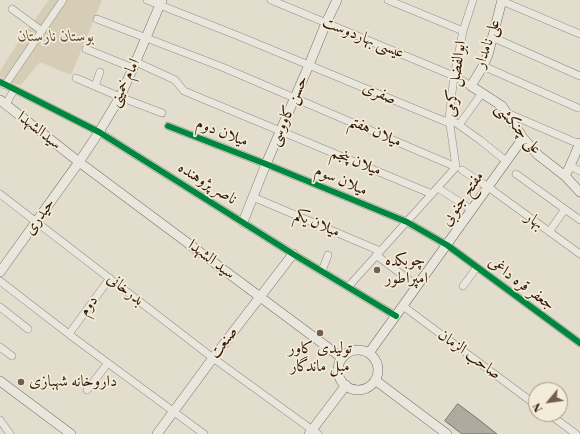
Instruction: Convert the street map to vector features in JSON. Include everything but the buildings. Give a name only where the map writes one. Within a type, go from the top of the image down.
[{"type":"street","points":[[2,83],[42,31],[63,0]]},
{"type":"street","name":"صفری","points":[[147,0],[161,3],[309,65],[449,120],[459,125],[480,140],[506,161]]},
{"type":"street","name":"عیسی بهاردوست","points":[[271,0],[454,76],[470,86]]},
{"type":"street","name":"حسن کاووسی","points":[[243,222],[294,97],[337,0]]},
{"type":"street","points":[[388,0],[463,31]]},
{"type":"street","name":"ابوالفضل کرمی","points":[[459,169],[449,120],[454,76],[463,31],[473,0]]},
{"type":"street","points":[[502,1],[580,34]]},
{"type":"street","name":"علی نامدار","points":[[470,86],[483,66],[488,54],[502,1]]},
{"type":"street","name":"امام خمینی","points":[[79,162],[120,97],[161,3]]},
{"type":"street","points":[[12,9],[42,31]]},
{"type":"street","name":"میلان هفتم","points":[[97,19],[147,37],[294,97],[459,169],[488,187]]},
{"type":"street","points":[[492,37],[580,76]]},
{"type":"street","name":"میلان پنجم","points":[[86,49],[175,80],[184,91],[280,131],[435,191],[472,210]]},
{"type":"street","points":[[483,66],[578,108]]},
{"type":"street","points":[[95,86],[100,72]]},
{"type":"street","points":[[76,78],[162,113]]},
{"type":"street","name":"ناصر پژوهنده","points":[[2,83],[99,132],[293,254],[396,316]]},
{"type":"street","name":"علی چنکشی","points":[[470,86],[502,106],[523,138],[538,155],[565,176],[580,192]]},
{"type":"street","points":[[3,102],[14,90]]},
{"type":"street","points":[[459,125],[482,93]]},
{"type":"street","name":"سیدالشهدا","points":[[3,102],[79,162]]},
{"type":"street","points":[[507,113],[580,143],[565,176]]},
{"type":"street","name":"میلان دوم","points":[[168,126],[266,164]]},
{"type":"street","name":"مفتح جنوبی","points":[[369,353],[523,138]]},
{"type":"street","name":"حیدری","points":[[0,272],[79,162]]},
{"type":"street","name":"سید الشهدا","points":[[79,162],[342,358]]},
{"type":"street","name":"میلان سوم","points":[[266,164],[406,222],[447,244]]},
{"type":"street","points":[[570,166],[580,171]]},
{"type":"street","points":[[348,286],[435,191],[459,169]]},
{"type":"street","name":"بهار","points":[[516,174],[580,220]]},
{"type":"street","name":"بهار","points":[[488,187],[580,254]]},
{"type":"street","name":"بدرخانی","points":[[0,194],[213,358],[313,432]]},
{"type":"street","name":"میلان یکم","points":[[254,197],[378,253],[417,286]]},
{"type":"street","points":[[549,232],[565,209]]},
{"type":"street","name":"جعفر قره داغی","points":[[447,244],[580,343]]},
{"type":"street","name":"صنعت","points":[[157,434],[293,254]]},
{"type":"street","points":[[322,271],[328,255]]},
{"type":"street","points":[[463,286],[477,267]]},
{"type":"street","name":"دوم","points":[[69,334],[110,278]]},
{"type":"street","points":[[0,281],[204,434]]},
{"type":"street","name":"صاحب الزمان","points":[[403,306],[528,399]]},
{"type":"street","points":[[0,308],[28,329]]},
{"type":"street","points":[[0,347],[12,356]]},
{"type":"street","points":[[358,350],[369,353],[373,357],[378,368],[375,380],[370,385],[358,390],[346,385],[339,375],[338,369],[342,358],[352,351],[358,350]]},
{"type":"street","points":[[87,390],[108,363]]},
{"type":"street","points":[[375,380],[447,434]]},
{"type":"street","points":[[0,381],[71,434]]},
{"type":"street","points":[[313,432],[346,385]]},
{"type":"street","points":[[0,420],[10,434]]},
{"type":"street","points":[[560,422],[576,434]]},
{"type":"green space","name":"بوستان نارستان","points":[[49,0],[102,0],[71,75],[40,62],[21,85],[15,84],[0,76],[0,71],[19,41]]},
{"type":"cycle path","points":[[0,82],[99,132],[293,254],[396,316]]},
{"type":"cycle path","points":[[168,126],[266,164],[407,222],[447,245],[580,343]]},
{"type":"place","name":"چوبکده امپراطور","points":[[377,270]]},
{"type":"place","name":"تولیدی کاور مبل ماندگار","points":[[320,333]]},
{"type":"place","name":"داروخانه شهبازی","points":[[21,382]]}]
